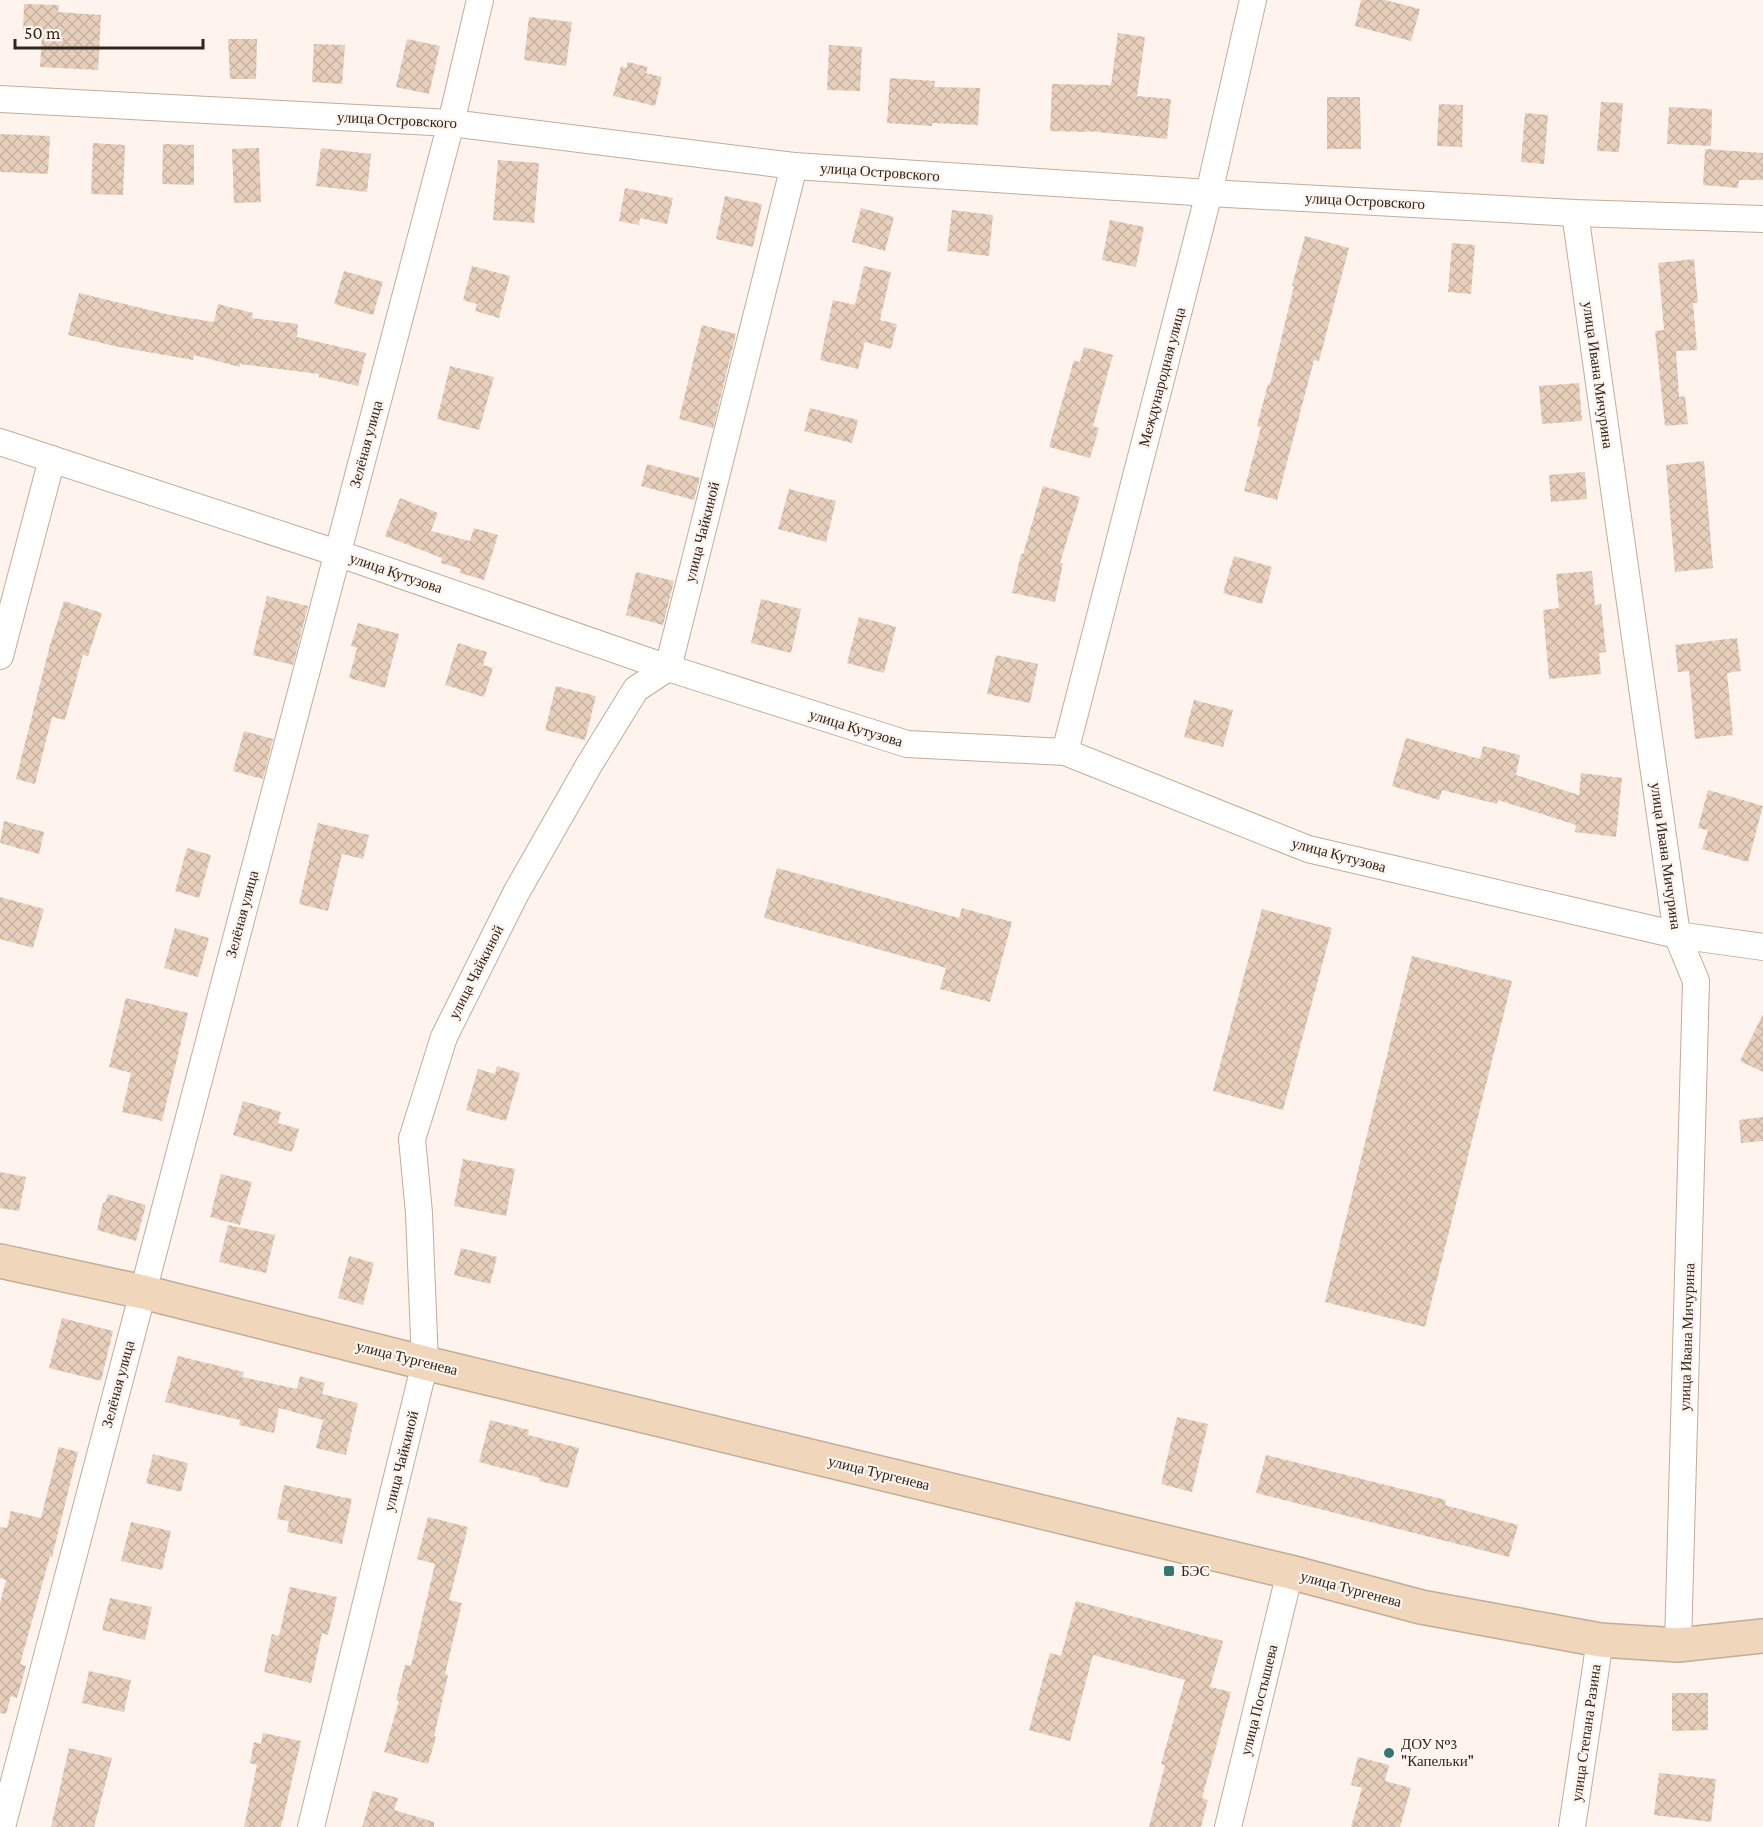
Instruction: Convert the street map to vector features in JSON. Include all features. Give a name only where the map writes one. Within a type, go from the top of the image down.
[{"type":"street","name":"Зелёная улица","points":[[2,1827],[451,123],[480,0]]},
{"type":"street","name":"Международная улица","points":[[1065,752],[1209,193],[1253,0]]},
{"type":"street","name":"улица Островского","points":[[0,99],[451,123],[794,166],[1209,193],[1575,213],[1763,219]]},
{"type":"street","name":"улица Чайкиной","points":[[311,1827],[424,1363],[418,1213],[412,1139],[444,1037],[516,893],[589,765],[636,689],[668,668],[794,166]]},
{"type":"street","name":"улица Ивана Мичурина","points":[[1575,213],[1677,935],[1696,981],[1678,1645]]},
{"type":"street","name":"улица Кутузова","points":[[0,442],[337,553],[668,668],[907,744],[1065,752],[1308,849],[1677,935],[1763,947]]},
{"type":"street","points":[[0,656],[52,459]]},
{"type":"street","name":"улица Тургенева","points":[[0,1261],[142,1292],[424,1363],[1290,1572],[1421,1607],[1600,1640],[1678,1645],[1763,1636]]},
{"type":"street","name":"улица Постышева","points":[[1228,1827],[1290,1572]]},
{"type":"street","name":"улица Степана Разина","points":[[1572,1827],[1600,1640]]},
{"type":"building","points":[[1361,0],[1385,0],[1420,9],[1411,41],[1355,26]]},
{"type":"building","points":[[24,4],[59,5],[58,12],[101,15],[98,70],[40,67],[42,35],[23,34]]},
{"type":"building","points":[[529,17],[572,22],[566,66],[524,60]]},
{"type":"building","points":[[1118,33],[1145,37],[1137,96],[1171,99],[1167,139],[1087,131],[1050,131],[1052,84],[1111,85]]},
{"type":"building","points":[[228,39],[257,39],[256,79],[230,79]]},
{"type":"building","points":[[407,39],[440,46],[429,94],[396,87]]},
{"type":"building","points":[[314,44],[345,45],[342,84],[312,82]]},
{"type":"building","points":[[829,45],[862,47],[860,91],[827,90]]},
{"type":"building","points":[[628,62],[648,67],[646,73],[662,77],[655,106],[613,96],[621,66],[626,68]]},
{"type":"building","points":[[890,78],[935,81],[934,87],[980,88],[978,125],[932,123],[932,126],[887,123]]},
{"type":"building","points":[[1327,97],[1360,97],[1361,149],[1327,149]]},
{"type":"building","points":[[1601,102],[1623,103],[1619,152],[1597,151]]},
{"type":"building","points":[[1439,104],[1463,105],[1462,147],[1437,146]]},
{"type":"building","points":[[1669,107],[1712,109],[1711,146],[1667,144]]},
{"type":"building","points":[[1525,113],[1548,115],[1544,164],[1521,162]]},
{"type":"building","points":[[0,134],[50,136],[48,174],[0,172]]},
{"type":"building","points":[[93,143],[125,145],[123,195],[91,194]]},
{"type":"building","points":[[163,144],[194,145],[194,185],[162,184]]},
{"type":"building","points":[[259,148],[261,202],[234,203],[232,149]]},
{"type":"building","points":[[321,148],[371,154],[367,192],[316,186]]},
{"type":"building","points":[[1705,149],[1763,153],[1763,180],[1739,180],[1738,188],[1703,185]]},
{"type":"building","points":[[498,160],[539,163],[534,223],[493,220]]},
{"type":"building","points":[[625,188],[673,198],[667,224],[640,218],[639,225],[619,221]]},
{"type":"building","points":[[725,196],[762,204],[753,247],[716,239]]},
{"type":"building","points":[[861,208],[894,217],[885,251],[852,242]]},
{"type":"building","points":[[952,210],[993,215],[989,256],[947,251]]},
{"type":"building","points":[[1110,220],[1144,227],[1136,267],[1102,260]]},
{"type":"building","points":[[1305,236],[1349,248],[1319,361],[1314,360],[1277,500],[1244,491],[1261,427],[1257,426],[1268,384],[1270,385]]},
{"type":"building","points":[[1452,243],[1475,245],[1471,294],[1448,292]]},
{"type":"building","points":[[1694,259],[1698,303],[1693,303],[1697,350],[1676,351],[1679,397],[1685,396],[1688,424],[1665,426],[1655,331],[1664,330],[1658,263]]},
{"type":"building","points":[[472,266],[510,276],[499,318],[475,311],[477,304],[463,300]]},
{"type":"building","points":[[864,266],[891,272],[880,320],[897,324],[891,349],[865,342],[858,369],[820,360],[833,300],[855,305]]},
{"type":"building","points":[[344,271],[383,282],[373,315],[334,304]]},
{"type":"building","points":[[79,293],[170,315],[214,322],[218,304],[253,313],[252,318],[298,324],[297,337],[366,353],[358,386],[319,377],[319,374],[240,364],[240,367],[194,355],[193,360],[68,335]]},
{"type":"building","points":[[702,325],[736,334],[713,428],[679,419]]},
{"type":"building","points":[[1084,347],[1113,355],[1093,426],[1099,428],[1090,458],[1049,447],[1074,360],[1080,362]]},
{"type":"building","points":[[450,366],[494,377],[479,430],[437,419]]},
{"type":"building","points":[[1579,383],[1582,421],[1542,424],[1539,386]]},
{"type":"building","points":[[810,408],[858,420],[852,443],[804,431]]},
{"type":"building","points":[[1704,461],[1713,568],[1675,572],[1666,465]]},
{"type":"building","points":[[647,464],[700,478],[694,500],[641,486]]},
{"type":"building","points":[[1585,472],[1587,499],[1551,502],[1549,475]]},
{"type":"building","points":[[1043,486],[1080,497],[1060,563],[1063,563],[1055,602],[1012,593],[1021,554],[1023,554]]},
{"type":"building","points":[[789,489],[836,501],[826,542],[778,529]]},
{"type":"building","points":[[400,498],[438,513],[431,531],[470,541],[474,528],[498,535],[484,580],[460,573],[461,569],[441,563],[442,558],[385,536]]},
{"type":"building","points":[[1234,556],[1272,567],[1262,604],[1223,593]]},
{"type":"building","points":[[1592,571],[1595,605],[1601,604],[1606,652],[1599,653],[1601,674],[1549,679],[1543,610],[1559,608],[1556,574]]},
{"type":"building","points":[[636,572],[674,581],[663,625],[626,615]]},
{"type":"building","points":[[267,596],[308,606],[293,665],[253,655]]},
{"type":"building","points":[[761,599],[801,609],[791,653],[751,643]]},
{"type":"building","points":[[64,601],[102,613],[88,656],[83,655],[65,720],[52,717],[35,784],[16,779],[50,645]]},
{"type":"building","points":[[859,617],[896,627],[884,673],[847,663]]},
{"type":"building","points":[[358,623],[399,634],[385,688],[349,678],[357,648],[351,646]]},
{"type":"building","points":[[1737,638],[1741,671],[1727,673],[1733,735],[1695,739],[1689,671],[1678,672],[1675,645]]},
{"type":"building","points":[[458,643],[487,652],[483,665],[493,668],[484,697],[445,685]]},
{"type":"building","points":[[996,655],[1038,664],[1030,703],[987,694]]},
{"type":"building","points":[[556,686],[596,696],[585,740],[545,730]]},
{"type":"building","points":[[1194,700],[1233,710],[1223,747],[1184,737]]},
{"type":"building","points":[[244,731],[273,739],[263,779],[233,771]]},
{"type":"building","points":[[1406,738],[1480,759],[1483,746],[1520,755],[1516,775],[1579,795],[1581,773],[1622,778],[1616,837],[1575,832],[1576,825],[1498,800],[1497,804],[1442,790],[1439,800],[1392,786]]},
{"type":"building","points":[[1708,790],[1763,806],[1748,862],[1702,849],[1708,830],[1698,828]]},
{"type":"building","points":[[4,821],[44,832],[39,854],[0,843]]},
{"type":"building","points":[[318,823],[369,835],[363,859],[342,854],[328,911],[299,904]]},
{"type":"building","points":[[187,848],[211,855],[199,898],[175,891]]},
{"type":"building","points":[[777,868],[959,918],[962,908],[1012,922],[990,1002],[940,989],[946,968],[764,918]]},
{"type":"building","points":[[0,897],[44,909],[33,948],[0,939]]},
{"type":"building","points":[[1262,909],[1332,928],[1283,1110],[1213,1091]]},
{"type":"building","points":[[175,928],[209,938],[198,977],[164,968]]},
{"type":"building","points":[[1412,956],[1512,981],[1425,1327],[1325,1302]]},
{"type":"building","points":[[126,998],[188,1013],[162,1121],[122,1112],[131,1073],[109,1067]]},
{"type":"building","points":[[1763,1014],[1763,1072],[1740,1061]]},
{"type":"building","points":[[497,1066],[520,1073],[506,1121],[466,1110],[478,1069],[495,1074]]},
{"type":"building","points":[[243,1101],[281,1112],[278,1123],[299,1129],[292,1152],[233,1135]]},
{"type":"building","points":[[1763,1117],[1763,1141],[1741,1143],[1739,1120]]},
{"type":"building","points":[[463,1159],[515,1169],[506,1216],[454,1206]]},
{"type":"building","points":[[0,1172],[26,1177],[19,1211],[0,1208]]},
{"type":"building","points":[[221,1174],[252,1182],[240,1225],[210,1217]]},
{"type":"building","points":[[108,1194],[146,1205],[136,1241],[97,1230],[103,1203]]},
{"type":"building","points":[[228,1225],[275,1235],[266,1273],[219,1262]]},
{"type":"building","points":[[461,1248],[497,1257],[490,1284],[454,1275]]},
{"type":"building","points":[[349,1256],[374,1263],[363,1305],[338,1298]]},
{"type":"building","points":[[62,1318],[113,1331],[101,1381],[49,1368]]},
{"type":"building","points":[[178,1356],[244,1372],[242,1377],[297,1389],[300,1376],[325,1383],[322,1394],[358,1403],[346,1455],[316,1448],[323,1420],[279,1408],[274,1433],[239,1425],[240,1420],[165,1402]]},
{"type":"building","points":[[1177,1417],[1208,1424],[1192,1492],[1161,1484]]},
{"type":"building","points":[[490,1420],[529,1430],[528,1435],[579,1448],[568,1488],[479,1462]]},
{"type":"building","points":[[59,1447],[78,1452],[52,1557],[50,1556],[20,1664],[26,1666],[17,1698],[11,1696],[6,1714],[0,1713],[0,1603],[6,1580],[0,1578],[0,1527],[7,1528],[11,1511],[41,1518]]},
{"type":"building","points":[[153,1454],[188,1463],[181,1492],[146,1483]]},
{"type":"building","points":[[1266,1455],[1446,1500],[1445,1505],[1518,1525],[1509,1557],[1256,1493]]},
{"type":"building","points":[[284,1485],[352,1499],[342,1544],[287,1532],[289,1521],[277,1519]]},
{"type":"building","points":[[428,1517],[468,1527],[449,1600],[462,1603],[445,1674],[448,1675],[434,1736],[436,1737],[428,1764],[384,1752],[399,1701],[396,1700],[405,1665],[411,1666],[435,1564],[417,1559]]},
{"type":"building","points":[[131,1522],[171,1531],[162,1570],[121,1561]]},
{"type":"building","points":[[290,1587],[337,1597],[328,1635],[322,1633],[311,1683],[264,1672],[272,1634],[279,1636]]},
{"type":"building","points":[[110,1598],[152,1607],[145,1640],[102,1630]]},
{"type":"building","points":[[1076,1601],[1223,1641],[1210,1687],[1231,1692],[1202,1798],[1208,1800],[1201,1827],[1149,1827],[1165,1765],[1161,1764],[1185,1680],[1093,1655],[1070,1741],[1029,1730],[1050,1653],[1061,1656]]},
{"type":"building","points":[[89,1671],[131,1680],[124,1712],[82,1703]]},
{"type":"building","points":[[1672,1693],[1708,1693],[1708,1730],[1672,1731]]},
{"type":"building","points":[[263,1733],[301,1741],[281,1827],[244,1827],[257,1765],[250,1763],[254,1742],[261,1744]]},
{"type":"building","points":[[69,1748],[112,1758],[94,1827],[51,1827]]},
{"type":"building","points":[[1358,1757],[1389,1765],[1385,1781],[1411,1788],[1400,1827],[1351,1827],[1362,1788],[1351,1785]]},
{"type":"building","points":[[1659,1773],[1716,1779],[1711,1822],[1654,1815]]},
{"type":"building","points":[[373,1791],[398,1798],[394,1810],[434,1822],[434,1827],[362,1827]]},
{"type":"place","name":"БЭС","points":[[1169,1571]]},
{"type":"place","name":"ДОУ №3 \"Капельки\"","points":[[1389,1753]]}]
